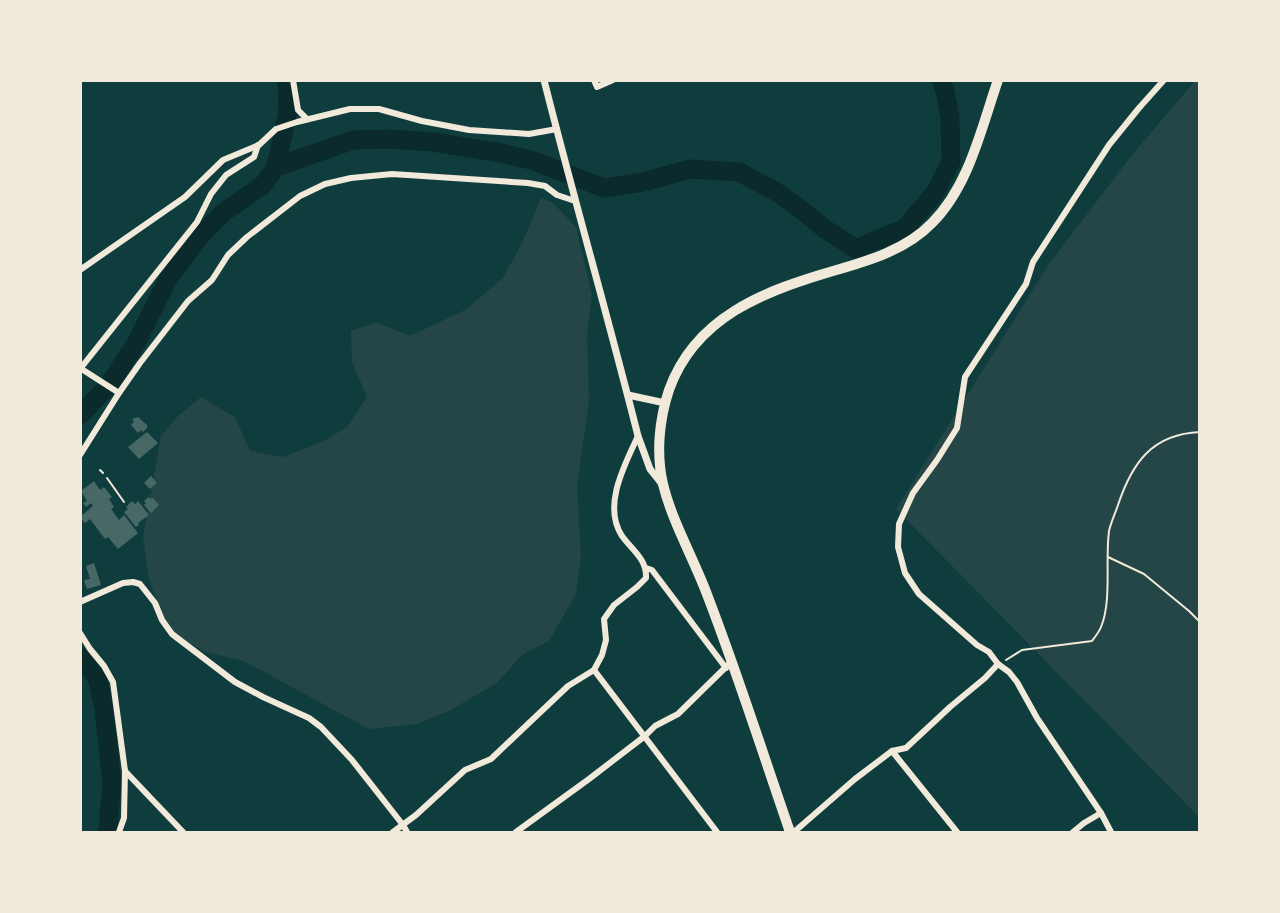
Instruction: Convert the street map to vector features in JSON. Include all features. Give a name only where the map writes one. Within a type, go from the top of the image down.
[{"type":"main road","points":[[792,832],[663,484],[659,451],[660,426],[665,403],[674,378],[691,351],[709,328],[733,311],[777,289],[886,253],[910,241],[931,225],[949,203],[966,171],[998,80]]},
{"type":"street","points":[[293,80],[298,110],[307,119]]},
{"type":"street","points":[[544,80],[638,436],[650,469],[663,484]]},
{"type":"street","points":[[594,80],[597,87],[613,80]]},
{"type":"street","points":[[1111,832],[1009,672],[919,594],[905,573],[898,547],[899,524],[913,493],[957,428],[965,377],[1026,284],[1033,262],[1109,145],[1164,80]]},
{"type":"street","points":[[82,267],[185,197],[223,160],[259,145],[276,129],[307,119],[350,109],[379,109],[469,130],[529,134],[557,129]]},
{"type":"street","points":[[119,393],[81,369],[197,222],[211,194],[226,175],[254,157],[259,145]]},
{"type":"street","points":[[80,455],[140,363],[188,301],[212,280],[228,255],[247,237],[300,196],[325,184],[392,174],[528,183],[545,186],[557,195],[574,197]]},
{"type":"street","points":[[628,395],[665,403]]},
{"type":"street","points":[[393,832],[465,770],[491,759],[568,686],[594,670],[606,640],[604,620],[614,605],[646,578],[646,568],[616,526],[615,515],[615,496],[622,470],[638,436]]},
{"type":"street","points":[[516,832],[655,726],[678,714],[729,665],[652,569],[646,568]]},
{"type":"street","points":[[80,602],[123,583],[140,584],[173,634],[235,682],[309,718],[321,727],[352,760],[407,832]]},
{"type":"street","points":[[80,634],[113,682],[125,771],[124,818],[119,832]]},
{"type":"street","points":[[792,832],[892,751],[906,748],[998,664]]},
{"type":"street","points":[[594,670],[717,832]]},
{"type":"street","points":[[892,751],[957,832]]},
{"type":"street","points":[[125,771],[183,832]]},
{"type":"street","points":[[1073,832],[1101,813]]},
{"type":"path","points":[[998,664],[1023,650],[1092,641],[1101,629],[1106,610],[1110,528],[1123,489],[1144,455],[1156,444],[1199,432]]},
{"type":"path","points":[[100,470],[103,474]]},
{"type":"path","points":[[107,478],[124,502]]},
{"type":"path","points":[[1107,557],[1144,574],[1199,622]]},
{"type":"shaded area","points":[[1195,81],[1199,81],[1199,817],[896,509],[1049,264],[1132,155]]},
{"type":"shaded area","points":[[541,198],[552,202],[576,227],[592,295],[587,334],[589,400],[577,487],[581,557],[576,594],[549,641],[522,655],[497,683],[449,711],[417,724],[369,729],[244,661],[205,652],[175,635],[161,614],[149,579],[143,537],[161,436],[178,416],[201,397],[235,417],[250,451],[283,457],[322,442],[347,427],[367,397],[352,362],[351,331],[376,322],[410,336],[465,310],[503,278],[523,241]]},
{"type":"building","points":[[138,417],[147,428],[138,433],[131,425],[134,422],[132,419]]},
{"type":"building","points":[[147,432],[158,443],[139,459],[128,447]]},
{"type":"building","points":[[151,476],[157,483],[150,489],[144,483]]},
{"type":"building","points":[[94,481],[100,490],[104,487],[112,497],[109,499],[114,507],[111,509],[119,520],[124,515],[138,533],[118,549],[108,537],[105,539],[90,519],[85,523],[80,517],[93,506],[91,503],[86,507],[83,503],[87,501],[81,491]]},
{"type":"building","points":[[149,497],[159,505],[151,513],[144,505],[144,501]]},
{"type":"building","points":[[132,501],[135,504],[138,501],[149,515],[136,527],[124,512]]},
{"type":"building","points":[[94,563],[101,585],[87,589],[84,580],[90,579],[86,566]]},
{"type":"waterway","points":[[276,167],[288,111],[287,80]]},
{"type":"waterway","points":[[80,415],[109,385],[135,345],[168,279],[200,236],[224,212],[263,185],[276,167],[353,140],[390,139],[433,142],[501,153],[531,160],[604,188],[643,182],[690,169],[739,172],[775,191],[856,249],[905,228],[935,193],[951,162],[950,118],[941,80]]},
{"type":"waterway","points":[[80,657],[97,677],[104,709],[112,785],[107,832]]}]
